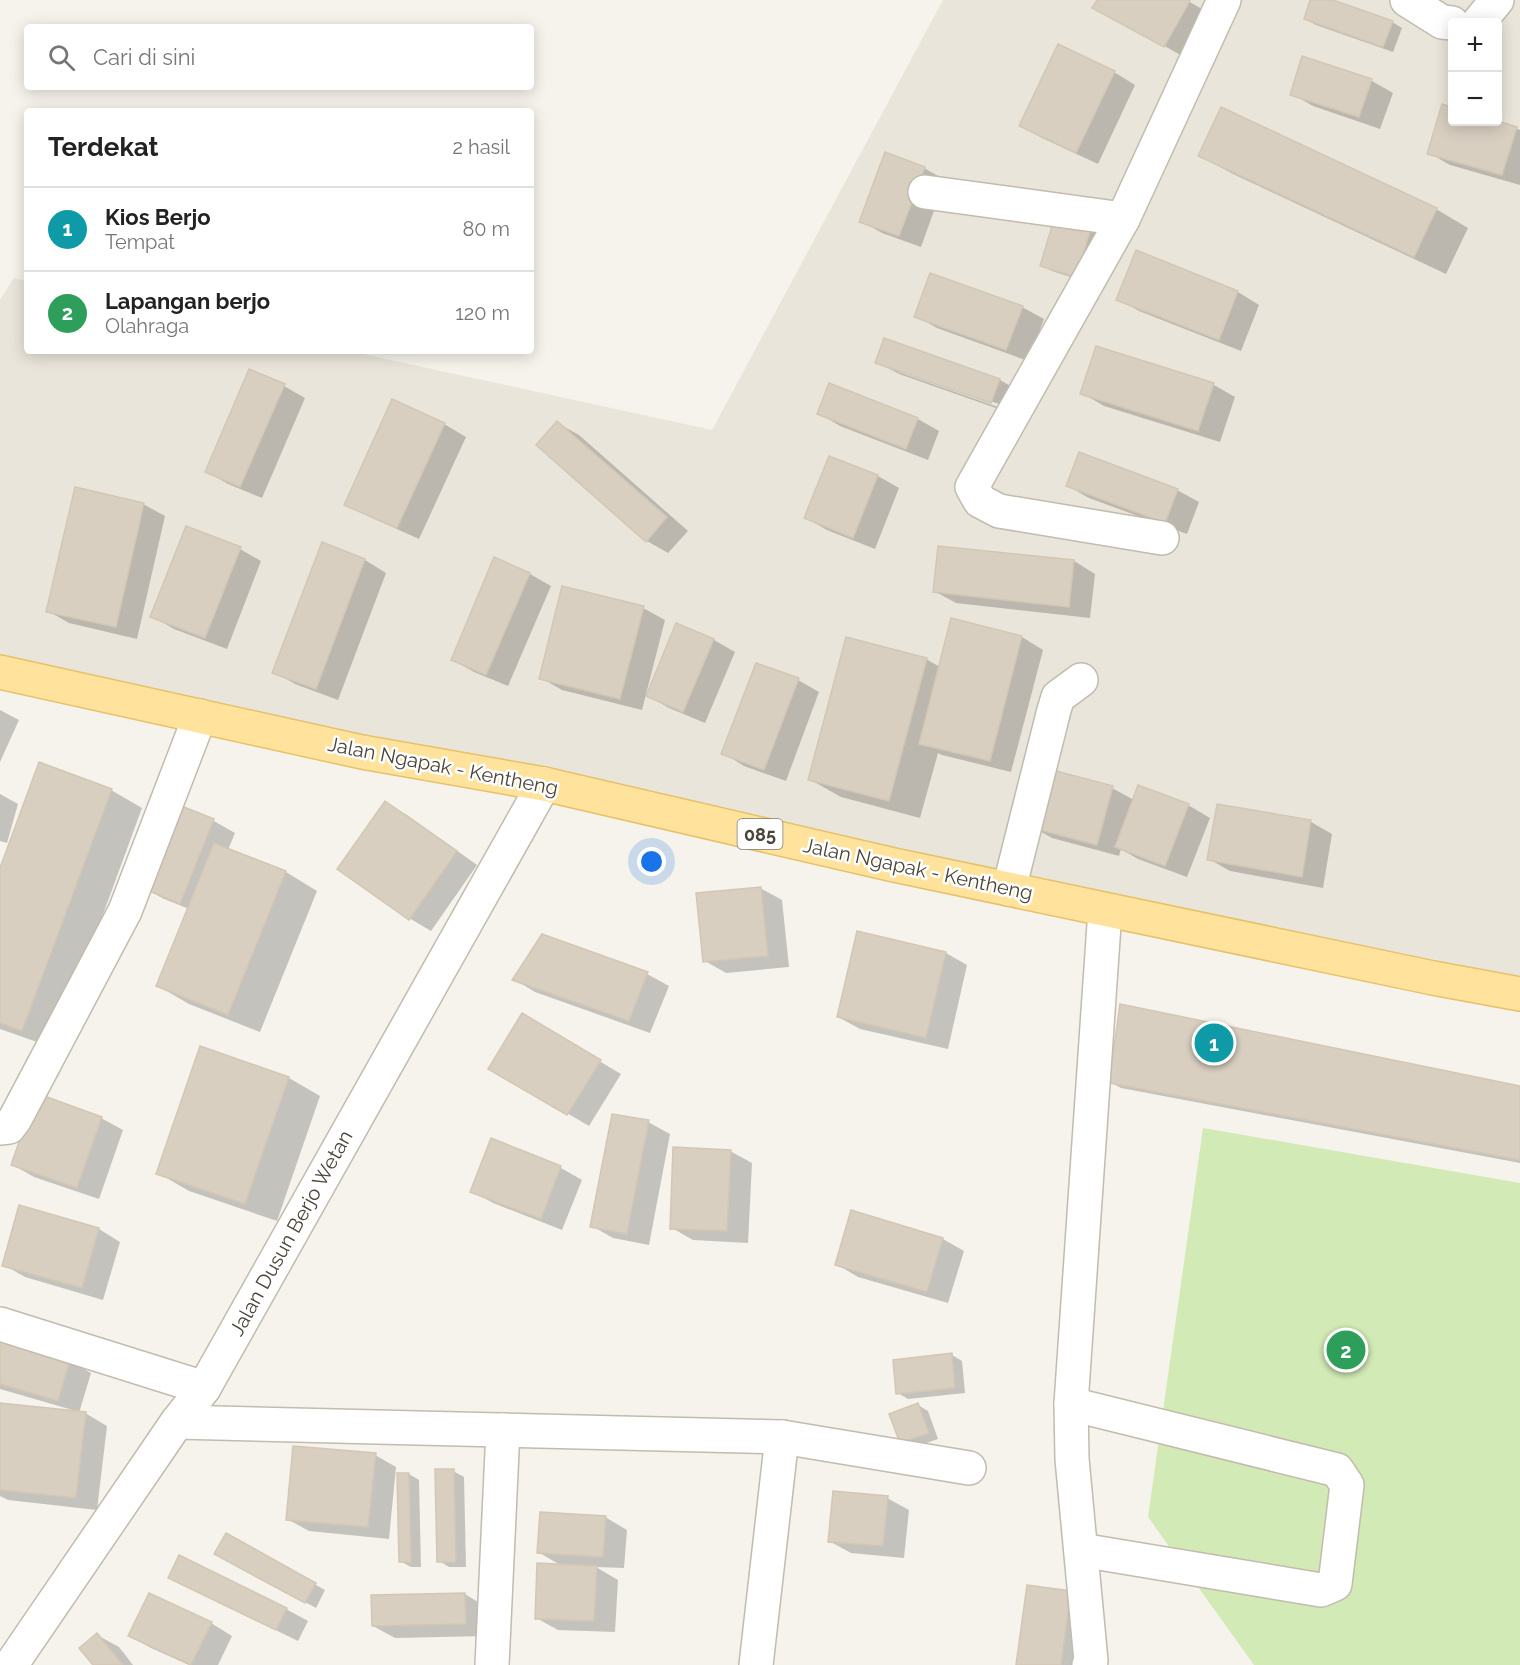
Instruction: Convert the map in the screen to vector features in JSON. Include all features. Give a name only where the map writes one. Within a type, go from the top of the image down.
[{"type":"main road","name":"Jalan Ngapak - Kentheng","points":[[0,672],[362,752],[544,784],[894,865],[1105,910],[1520,994]]},
{"type":"street","points":[[1162,538],[999,511],[980,501],[972,487],[1123,219],[1224,0]]},
{"type":"street","points":[[1407,0],[1442,22],[1448,23]]},
{"type":"street","points":[[1482,18],[1497,0]]},
{"type":"street","points":[[925,192],[1123,219]]},
{"type":"street","points":[[1009,889],[1058,697],[1080,680]]},
{"type":"street","points":[[0,1128],[9,1127],[15,1119],[125,911],[200,716]]},
{"type":"street","name":"Jalan Dusun Berjo Wetan","points":[[11,1665],[177,1422],[204,1388],[544,784]]},
{"type":"street","points":[[1093,1664],[1072,1459],[1071,1404],[1105,910]]},
{"type":"street","points":[[0,1323],[204,1388]]},
{"type":"street","points":[[1071,1404],[1336,1470],[1347,1485],[1335,1584],[1321,1590],[1081,1550]]},
{"type":"street","points":[[177,1422],[782,1437],[969,1468]]},
{"type":"street","points":[[492,1665],[503,1430]]},
{"type":"street","points":[[756,1665],[782,1437]]},
{"type":"shaded area","points":[[943,0],[1520,0],[1520,994],[0,671],[0,300],[14,278],[24,280],[24,354],[363,354],[712,430]]},
{"type":"green space","points":[[1203,1128],[1520,1183],[1520,1665],[1254,1665],[1148,1517]]},
{"type":"building","points":[[1097,0],[1190,1],[1164,47],[1092,8]]},
{"type":"building","points":[[1310,0],[1333,0],[1393,21],[1383,47],[1304,19]]},
{"type":"building","points":[[1058,44],[1115,71],[1076,153],[1019,126]]},
{"type":"building","points":[[1302,56],[1372,79],[1359,117],[1290,95]]},
{"type":"building","points":[[1442,104],[1448,106],[1448,126],[1502,126],[1502,122],[1517,127],[1502,175],[1427,154]]},
{"type":"building","points":[[1221,107],[1437,208],[1414,257],[1198,156]]},
{"type":"building","points":[[885,152],[925,167],[899,236],[859,222]]},
{"type":"building","points":[[1055,216],[1091,228],[1076,277],[1040,266]]},
{"type":"building","points":[[1136,250],[1238,291],[1219,340],[1116,300]]},
{"type":"building","points":[[930,273],[1023,306],[1006,350],[914,317]]},
{"type":"building","points":[[884,338],[1000,379],[991,403],[875,363]]},
{"type":"building","points":[[1096,346],[1214,383],[1198,431],[1080,394]]},
{"type":"building","points":[[249,369],[285,384],[240,487],[205,472]]},
{"type":"building","points":[[829,383],[918,418],[906,449],[817,414]]},
{"type":"building","points":[[392,399],[445,423],[397,528],[344,505]]},
{"type":"building","points":[[557,421],[667,517],[646,542],[536,445]]},
{"type":"building","points":[[1079,452],[1178,489],[1165,523],[1066,486]]},
{"type":"building","points":[[829,456],[878,475],[853,538],[804,518]]},
{"type":"building","points":[[75,487],[144,503],[116,627],[46,612]]},
{"type":"building","points":[[186,526],[241,547],[205,638],[150,617]]},
{"type":"building","points":[[322,542],[365,559],[316,689],[272,673]]},
{"type":"building","points":[[938,546],[1074,560],[1069,607],[933,592]]},
{"type":"building","points":[[494,557],[530,573],[486,675],[451,660]]},
{"type":"building","points":[[562,586],[644,606],[620,699],[539,679]]},
{"type":"building","points":[[951,618],[1022,636],[990,761],[919,744]]},
{"type":"building","points":[[676,623],[714,639],[683,712],[646,696]]},
{"type":"building","points":[[846,637],[927,658],[889,801],[808,780]]},
{"type":"building","points":[[756,663],[799,678],[764,770],[721,754]]},
{"type":"building","points":[[39,762],[112,789],[22,1031],[0,1023],[0,868]]},
{"type":"building","points":[[1045,768],[1113,786],[1097,845],[1029,827]]},
{"type":"building","points":[[1138,785],[1189,804],[1165,866],[1115,847]]},
{"type":"building","points":[[385,801],[457,851],[409,920],[337,869]]},
{"type":"building","points":[[174,803],[214,819],[180,904],[140,887]]},
{"type":"building","points":[[1217,804],[1311,820],[1302,877],[1207,860]]},
{"type":"building","points":[[214,843],[286,871],[228,1015],[156,986]]},
{"type":"building","points":[[761,887],[768,956],[703,962],[696,893]]},
{"type":"building","points":[[857,931],[946,952],[926,1038],[837,1017]]},
{"type":"building","points":[[542,934],[648,972],[629,1021],[512,980]]},
{"type":"building","points":[[1120,1004],[1520,1086],[1520,1160],[1109,1083]]},
{"type":"building","points":[[522,1013],[601,1060],[567,1115],[488,1069]]},
{"type":"building","points":[[200,1046],[289,1077],[245,1204],[156,1174]]},
{"type":"building","points":[[36,1093],[102,1117],[77,1188],[11,1165]]},
{"type":"building","points":[[612,1114],[649,1120],[627,1234],[590,1227]]},
{"type":"building","points":[[491,1138],[561,1166],[541,1219],[470,1192]]},
{"type":"building","points":[[673,1147],[731,1150],[727,1231],[670,1229]]},
{"type":"building","points":[[19,1205],[99,1228],[82,1288],[2,1266]]},
{"type":"building","points":[[851,1210],[943,1238],[927,1292],[835,1265]]},
{"type":"building","points":[[0,1339],[70,1360],[58,1401],[0,1384]]},
{"type":"building","points":[[952,1353],[955,1388],[896,1394],[893,1360]]},
{"type":"building","points":[[0,1403],[86,1412],[76,1498],[0,1490]]},
{"type":"building","points":[[918,1403],[929,1433],[900,1443],[889,1414]]},
{"type":"building","points":[[293,1446],[376,1453],[368,1527],[286,1520]]},
{"type":"building","points":[[435,1469],[454,1469],[456,1562],[437,1562]]},
{"type":"building","points":[[397,1473],[409,1473],[411,1562],[399,1562]]},
{"type":"building","points":[[833,1491],[888,1496],[883,1546],[828,1542]]},
{"type":"building","points":[[540,1512],[606,1516],[603,1557],[537,1553]]},
{"type":"building","points":[[226,1533],[316,1583],[305,1603],[214,1554]]},
{"type":"building","points":[[179,1555],[287,1608],[276,1630],[168,1578]]},
{"type":"building","points":[[537,1563],[597,1566],[594,1621],[535,1619]]},
{"type":"building","points":[[1027,1585],[1071,1591],[1061,1665],[1016,1665]]},
{"type":"building","points":[[149,1593],[212,1622],[191,1665],[128,1636]]},
{"type":"building","points":[[465,1593],[466,1624],[372,1626],[371,1595]]},
{"type":"building","points":[[97,1633],[123,1665],[93,1665],[79,1648]]},
{"type":"place","name":"Kios Berjo","points":[[1214,1043]]},
{"type":"place","name":"Lapangan berjo","points":[[1346,1350]]}]
